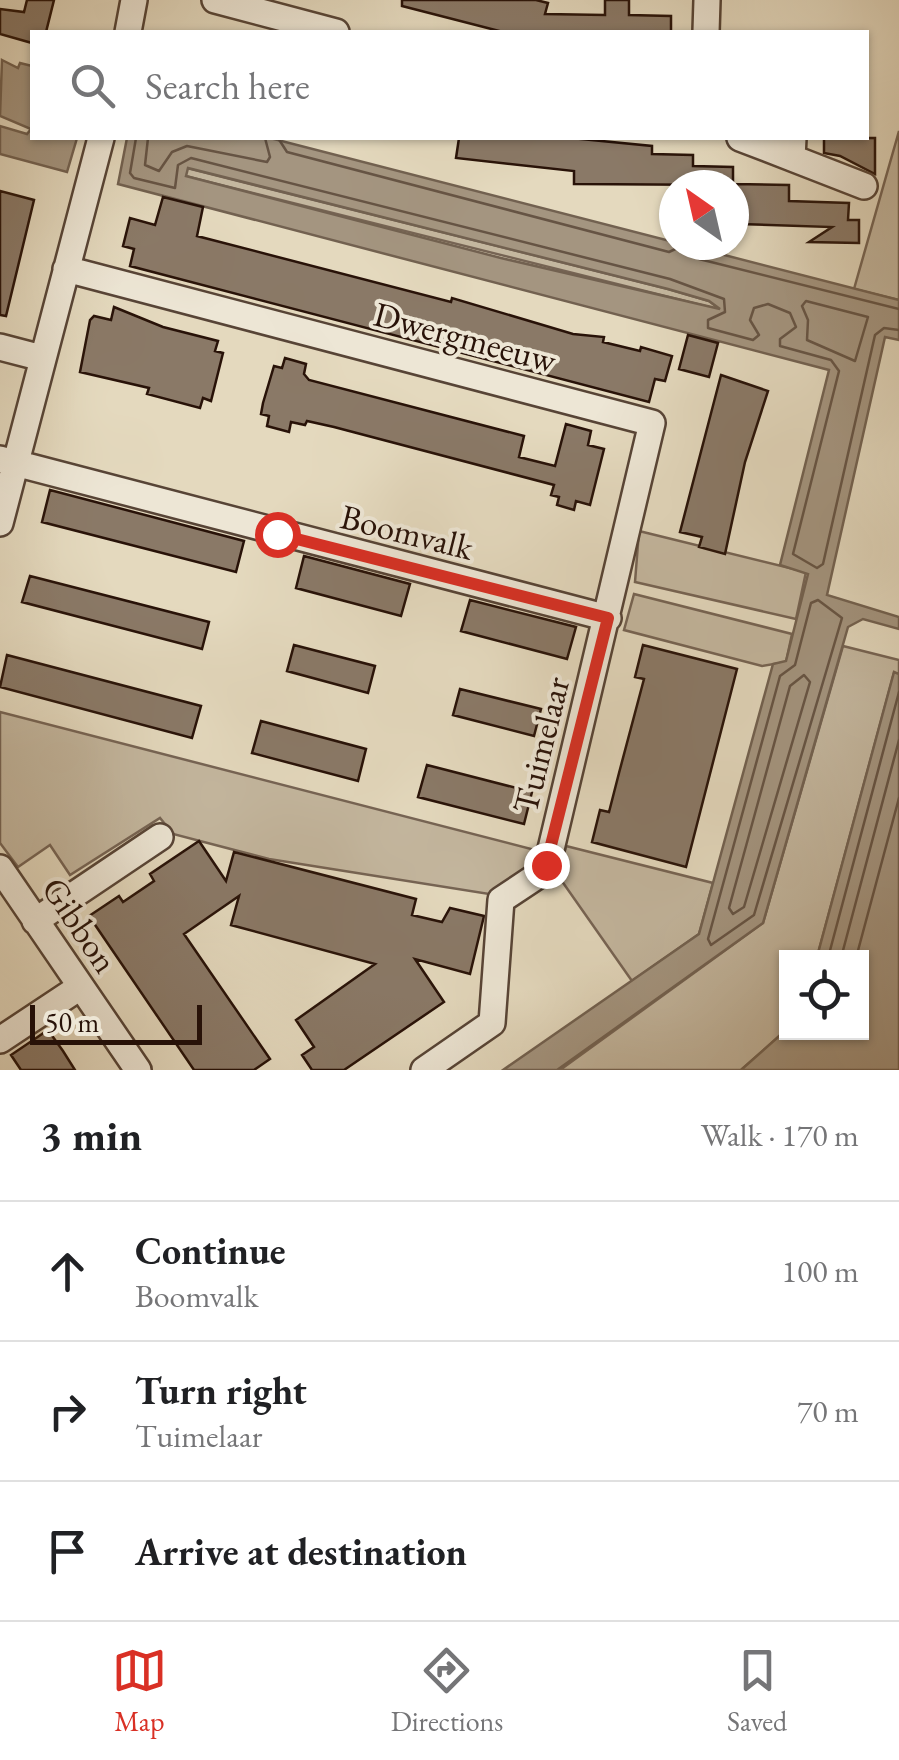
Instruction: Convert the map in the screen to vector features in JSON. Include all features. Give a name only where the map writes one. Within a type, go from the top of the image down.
[{"type":"street","points":[[128,30],[134,0]]},
{"type":"street","points":[[216,0],[328,30]]},
{"type":"street","points":[[706,30],[707,0]]},
{"type":"street","points":[[0,523],[8,461],[42,358],[101,140]]},
{"type":"street","points":[[750,140],[792,148],[864,186]]},
{"type":"street","name":"Dwergmeeuw","points":[[66,269],[652,422],[608,618]]},
{"type":"street","points":[[0,347],[42,358]]},
{"type":"street","name":"Boomvalk","points":[[8,461],[608,618]]},
{"type":"street","name":"Tuimelaar","points":[[424,1070],[492,1024],[501,900],[540,874],[546,865],[608,618]]},
{"type":"street","points":[[36,922],[160,837]]},
{"type":"street","name":"Gibbon","points":[[0,868],[138,1070]]},
{"type":"street","points":[[0,1040],[80,987]]},
{"type":"shaded area","points":[[899,131],[899,300],[854,289]]},
{"type":"shaded area","points":[[187,168],[668,289],[709,301],[721,310],[185,176]]},
{"type":"shaded area","points":[[639,531],[806,572],[796,619],[635,582]]},
{"type":"shaded area","points":[[634,594],[792,634],[786,662],[762,666],[624,630]]},
{"type":"shaded area","points":[[843,646],[899,660],[899,674],[894,673],[819,950],[779,950],[779,1036],[741,1070],[560,1070],[763,923]]},
{"type":"shaded area","points":[[0,712],[539,851],[532,864],[489,894],[269,859],[173,834],[160,818],[70,875],[50,845],[18,867],[0,843]]},
{"type":"shaded area","points":[[566,846],[713,883],[699,934],[632,981],[559,877]]},
{"type":"water","points":[[2,60],[18,68],[20,63],[30,66],[30,129],[0,116]]},
{"type":"water","points":[[0,126],[27,134],[30,130],[30,140],[76,140],[67,172],[0,154]]},
{"type":"water","points":[[127,140],[278,140],[659,238],[659,260],[744,260],[899,300],[899,340],[885,337],[827,595],[899,617],[899,629],[863,619],[848,627],[763,923],[557,1070],[503,1070],[699,934],[773,664],[786,661],[808,574],[780,565],[829,370],[118,184]],"holes":[[[188,168],[668,289],[709,301],[720,309],[501,258],[186,176]]]},
{"type":"water","points":[[894,672],[899,674],[899,1070],[741,1070],[779,1036],[779,1040],[869,1040],[869,950],[819,950]]},
{"type":"building","points":[[27,0],[54,0],[46,30],[30,30],[30,42],[0,34],[0,9],[24,12]]},
{"type":"building","points":[[402,0],[536,0],[548,3],[545,14],[605,15],[605,0],[629,0],[629,15],[671,16],[671,30],[495,30],[402,6]]},
{"type":"building","points":[[875,138],[875,174],[840,156],[824,153],[824,140]]},
{"type":"building","points":[[459,140],[591,140],[652,146],[652,154],[693,155],[693,166],[733,167],[659,170],[659,185],[574,184],[574,171],[456,158]]},
{"type":"building","points":[[749,184],[789,185],[789,201],[849,203],[848,220],[859,220],[859,243],[809,242],[832,227],[749,224]]},
{"type":"building","points":[[0,191],[34,200],[6,316],[0,315]]},
{"type":"building","points":[[163,197],[203,207],[197,236],[451,302],[452,298],[573,334],[604,337],[603,342],[672,356],[665,381],[655,379],[649,402],[130,266],[134,249],[123,246],[130,218],[155,225]]},
{"type":"building","points":[[114,307],[163,327],[218,341],[215,351],[223,353],[211,401],[203,398],[200,408],[147,394],[149,388],[80,372],[90,320],[94,316],[111,320]]},
{"type":"building","points":[[688,335],[718,343],[709,377],[679,369]]},
{"type":"building","points":[[285,358],[306,364],[304,374],[309,380],[524,436],[519,457],[555,466],[566,424],[591,431],[588,445],[604,449],[590,505],[576,501],[574,510],[557,505],[559,497],[551,495],[554,485],[334,427],[291,422],[289,432],[267,426],[269,416],[261,414],[263,403],[274,366],[282,368]]},
{"type":"building","points":[[721,375],[768,391],[745,462],[725,554],[699,547],[702,537],[680,532]]},
{"type":"building","points":[[50,490],[244,541],[236,572],[42,522]]},
{"type":"building","points":[[304,556],[410,584],[401,616],[296,588]]},
{"type":"building","points":[[30,576],[209,622],[202,649],[22,602]]},
{"type":"building","points":[[470,600],[576,627],[567,659],[461,631]]},
{"type":"building","points":[[294,645],[375,666],[368,693],[287,671]]},
{"type":"building","points":[[643,645],[737,669],[686,867],[592,842],[600,810],[609,812],[644,679],[635,677]]},
{"type":"building","points":[[7,655],[201,706],[192,738],[0,687]]},
{"type":"building","points":[[460,689],[541,709],[534,736],[453,715]]},
{"type":"building","points":[[261,721],[366,749],[358,781],[252,753]]},
{"type":"building","points":[[427,765],[532,792],[524,824],[418,797]]},
{"type":"building","points":[[199,841],[226,881],[234,852],[416,899],[412,915],[442,922],[450,908],[484,916],[470,974],[415,959],[444,1002],[344,1070],[312,1070],[302,1055],[314,1047],[296,1020],[375,964],[231,925],[239,896],[184,934],[270,1059],[254,1070],[194,1070],[89,916],[119,896],[123,902],[154,881],[150,874]]},
{"type":"building","points":[[48,1030],[75,1070],[21,1070],[11,1055]]},
{"type":"route","points":[[277,534],[608,618],[546,865]]}]
